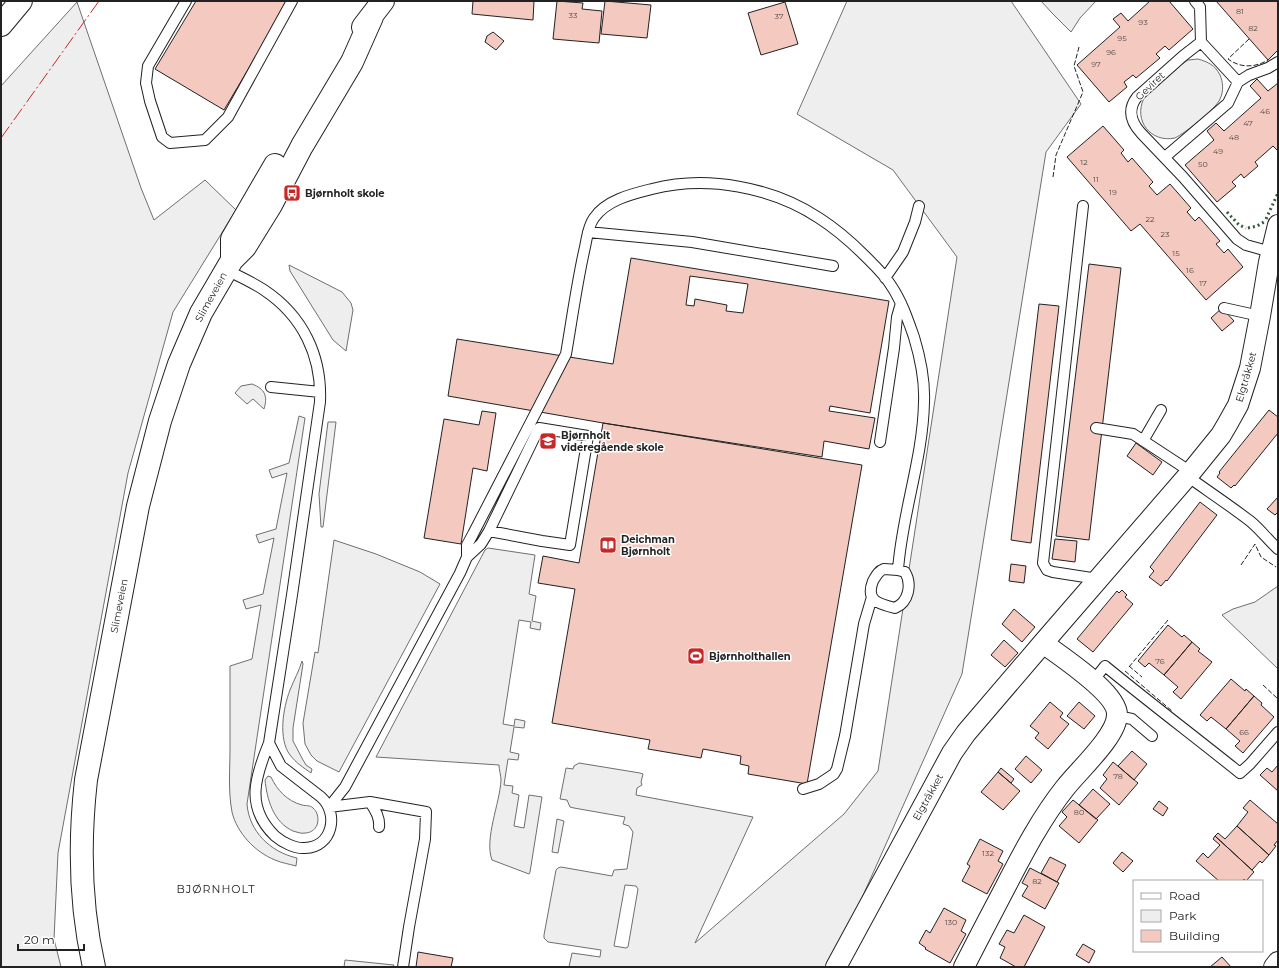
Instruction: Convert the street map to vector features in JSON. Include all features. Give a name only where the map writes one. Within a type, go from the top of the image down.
[{"type":"main road","points":[[1,25],[21,1]]},
{"type":"main road","name":"Slimeveien","points":[[94,967],[85,911],[81,868],[82,816],[86,780],[138,506],[160,421],[177,371],[201,313],[229,265],[245,247],[271,205],[302,146],[352,62],[378,9]]},
{"type":"street","name":"Elgtråkket","points":[[836,967],[952,753],[966,733],[1221,435],[1238,405],[1250,368],[1273,260],[1278,225]]},
{"type":"street","points":[[964,967],[1033,836],[1065,788],[1108,738],[1114,729],[1118,716],[1114,704],[1110,698],[1093,681],[1043,643]]},
{"type":"street","points":[[1274,967],[1278,962]]},
{"type":"lane","points":[[186,1],[148,66],[146,83],[150,102],[162,137],[170,143],[205,140],[228,117],[292,1]]},
{"type":"lane","points":[[1195,1],[1200,7],[1201,42],[1238,82]]},
{"type":"lane","name":"Geviret","points":[[1201,42],[1160,75],[1137,97],[1133,102],[1131,114],[1136,127],[1165,157],[1237,239],[1273,260]]},
{"type":"lane","points":[[1165,157],[1228,102],[1238,82],[1249,75],[1268,68],[1278,62]]},
{"type":"lane","points":[[467,558],[467,545],[566,354],[582,260],[588,232],[594,218],[601,210],[614,201],[639,192],[662,186],[722,184],[746,188],[775,196],[799,206],[818,217],[846,237],[878,269],[892,286],[901,303],[914,336],[923,379],[924,400],[923,422],[898,570]]},
{"type":"lane","points":[[885,278],[903,252],[915,222],[919,206]]},
{"type":"lane","points":[[1083,206],[1043,563],[1047,570],[1052,572],[1098,579]]},
{"type":"lane","points":[[588,232],[692,242],[833,266]]},
{"type":"lane","points":[[229,265],[264,290],[291,314],[304,330],[316,358],[320,402],[269,743],[260,764],[256,782],[256,800],[259,816],[267,828],[280,840],[291,845],[305,848],[320,844],[325,839],[332,824],[329,807],[326,801],[282,766],[269,743]]},
{"type":"lane","points":[[880,442],[897,317],[901,303]]},
{"type":"lane","points":[[1224,308],[1260,316]]},
{"type":"lane","points":[[271,387],[320,392]]},
{"type":"lane","points":[[1143,441],[1160,410]]},
{"type":"lane","points":[[329,807],[345,787],[467,558],[481,544],[489,531],[539,428],[588,436],[570,545],[489,531]]},
{"type":"lane","points":[[1096,428],[1133,434],[1189,474],[1201,487],[1216,495],[1250,521],[1278,549]]},
{"type":"lane","points":[[884,568],[898,570],[905,572],[909,578],[909,590],[902,603],[895,608],[878,604],[870,592],[877,575],[884,568]]},
{"type":"lane","points":[[803,789],[819,784],[834,774],[837,769],[845,736],[862,638],[872,597]]},
{"type":"lane","points":[[1093,681],[1105,666],[1240,773],[1250,764],[1278,732]]},
{"type":"lane","points":[[1118,716],[1132,719],[1152,736]]},
{"type":"lane","points":[[329,807],[370,802],[426,812],[425,839],[403,967]]},
{"type":"lane","points":[[370,802],[377,813],[379,827]]},
{"type":"green space","points":[[847,1],[1011,1],[1081,104],[1046,152],[962,674],[831,967],[569,967],[572,953],[600,957],[601,950],[548,942],[544,938],[556,870],[561,867],[612,876],[614,870],[627,869],[633,832],[629,826],[623,824],[625,817],[570,807],[567,800],[560,799],[566,768],[573,769],[574,766],[579,763],[640,773],[643,774],[641,782],[642,785],[637,788],[636,795],[753,817],[695,943],[844,814],[878,771],[957,257],[893,170],[797,114]],"holes":[[[625,885],[636,886],[638,889],[628,947],[614,946]]]},
{"type":"green space","points":[[1041,1],[1096,1],[1080,18],[1071,32]]},
{"type":"green space","points":[[77,2],[141,188],[154,220],[205,180],[236,210],[173,312],[128,473],[58,853],[54,939],[61,967],[1,967],[1,86]]},
{"type":"green space","points":[[1198,59],[1211,64],[1220,75],[1223,90],[1220,99],[1213,109],[1175,138],[1166,139],[1152,134],[1146,128],[1141,115],[1141,107],[1144,98],[1182,64],[1188,60]]},
{"type":"green space","points":[[289,265],[342,292],[351,303],[353,310],[346,351],[333,340],[290,271]]},
{"type":"green space","points":[[252,384],[263,391],[266,400],[264,409],[253,399],[247,404],[235,393],[241,386]]},
{"type":"green space","points":[[299,416],[305,418],[247,804],[252,823],[263,839],[278,851],[297,858],[296,866],[268,857],[254,847],[248,841],[234,820],[230,788],[230,666],[252,659],[261,605],[246,609],[243,600],[263,594],[274,538],[259,543],[256,535],[276,529],[287,473],[272,478],[269,470],[289,463]]},
{"type":"green space","points":[[328,422],[336,422],[323,527],[321,527],[319,494]]},
{"type":"green space","points":[[334,540],[376,554],[420,572],[440,584],[339,772],[317,761],[311,755],[305,744],[303,723],[315,652],[318,653]]},
{"type":"green space","points":[[488,548],[535,555],[529,594],[536,596],[532,621],[541,623],[540,630],[530,628],[531,622],[519,620],[503,724],[514,726],[515,719],[525,721],[524,728],[514,727],[510,752],[519,754],[518,760],[508,759],[504,785],[513,786],[512,793],[519,795],[514,826],[524,828],[529,795],[542,797],[529,874],[492,860],[490,842],[500,789],[501,780],[499,765],[376,757],[485,550]]},
{"type":"green space","points":[[1278,586],[1278,669],[1222,615],[1233,609],[1255,602]]},
{"type":"green space","points":[[302,661],[303,664],[293,728],[293,741],[306,765],[312,769],[311,773],[297,763],[290,755],[286,748],[283,732],[287,697]]},
{"type":"green space","points":[[268,776],[271,777],[279,791],[287,798],[302,805],[311,806],[315,810],[318,816],[318,821],[314,830],[307,833],[299,833],[286,827],[280,822],[272,809],[267,795],[265,780]]},
{"type":"green space","points":[[557,819],[564,821],[558,853],[552,852]]},
{"type":"green space","points":[[345,960],[394,965],[393,967],[344,967]]},
{"type":"building","points":[[196,1],[289,1],[224,110],[155,69]]},
{"type":"building","points":[[473,1],[534,1],[533,20],[472,14]]},
{"type":"building","points":[[557,1],[583,3],[582,9],[602,11],[599,43],[553,39]]},
{"type":"building","points":[[605,1],[651,5],[647,38],[601,34]]},
{"type":"building","points":[[1150,1],[1169,1],[1193,29],[1169,50],[1165,46],[1156,54],[1160,58],[1136,78],[1133,75],[1124,82],[1127,87],[1109,102],[1077,65],[1120,27],[1113,19],[1121,13],[1128,21]]},
{"type":"building","points":[[1216,1],[1278,1],[1278,50],[1268,60]]},
{"type":"building","points":[[785,2],[798,44],[761,55],[748,13]]},
{"type":"building","points":[[493,32],[504,41],[496,50],[485,42],[487,36]]},
{"type":"building","points":[[1257,79],[1268,91],[1278,83],[1278,148],[1277,150],[1273,146],[1255,162],[1258,166],[1244,178],[1241,174],[1232,182],[1236,186],[1217,202],[1185,165],[1214,140],[1207,131],[1216,123],[1224,131],[1261,98],[1250,86]]},
{"type":"building","points":[[1103,126],[1124,150],[1121,153],[1128,162],[1132,158],[1153,182],[1149,186],[1157,195],[1170,184],[1191,208],[1187,212],[1195,221],[1199,217],[1220,241],[1216,244],[1224,253],[1228,249],[1243,267],[1206,300],[1140,224],[1131,231],[1067,157]]},
{"type":"building","points":[[631,258],[889,301],[870,413],[830,406],[829,411],[875,418],[869,449],[824,441],[822,457],[603,423],[448,396],[457,339],[613,364]],"holes":[[[690,276],[748,284],[743,313],[726,311],[727,305],[695,299],[694,306],[686,305]]]},
{"type":"building","points":[[1089,264],[1121,268],[1089,540],[1056,536]]},
{"type":"building","points":[[1039,304],[1059,306],[1031,543],[1011,540]]},
{"type":"building","points":[[1222,308],[1234,321],[1222,331],[1211,318]]},
{"type":"building","points":[[1269,410],[1278,417],[1278,433],[1235,486],[1234,485],[1231,488],[1217,477],[1220,473],[1219,472]]},
{"type":"building","points":[[482,411],[496,413],[487,471],[473,468],[461,544],[424,538],[444,419],[479,425]]},
{"type":"building","name":"Bjørnholthallen","points":[[603,423],[862,465],[807,784],[748,774],[749,766],[740,764],[741,756],[703,749],[701,758],[648,749],[650,740],[552,723],[575,589],[538,583],[543,556],[579,563]]},
{"type":"building","points":[[1136,443],[1162,462],[1153,475],[1127,456]]},
{"type":"building","points":[[1278,497],[1278,512],[1275,515],[1267,509]]},
{"type":"building","points":[[1200,502],[1217,515],[1167,581],[1166,580],[1161,586],[1149,577],[1154,571],[1150,567]]},
{"type":"building","points":[[1055,539],[1077,541],[1075,562],[1052,559]]},
{"type":"building","points":[[1011,564],[1026,566],[1024,583],[1009,581]]},
{"type":"building","points":[[1122,590],[1127,595],[1125,597],[1133,604],[1093,652],[1077,639],[1117,591],[1119,593]]},
{"type":"building","points":[[1014,609],[1035,627],[1022,642],[1002,624]]},
{"type":"building","points":[[1168,625],[1182,637],[1184,635],[1192,642],[1164,675],[1149,663],[1145,667],[1138,661]]},
{"type":"building","points":[[1004,640],[1018,653],[1005,667],[991,655]]},
{"type":"building","points":[[1192,642],[1200,649],[1198,651],[1212,662],[1181,699],[1173,692],[1178,687],[1164,675]]},
{"type":"building","points":[[1231,679],[1245,691],[1246,689],[1254,696],[1226,729],[1211,717],[1207,721],[1200,715]]},
{"type":"building","points":[[1254,696],[1274,717],[1243,753],[1235,746],[1240,741],[1226,729]]},
{"type":"building","points":[[1050,702],[1063,713],[1060,717],[1069,724],[1048,749],[1035,738],[1039,733],[1030,726]]},
{"type":"building","points":[[1079,702],[1095,716],[1084,729],[1067,716]]},
{"type":"building","points":[[1132,751],[1147,764],[1134,780],[1118,766]]},
{"type":"building","points":[[1026,756],[1042,770],[1031,783],[1015,769]]},
{"type":"building","points":[[1113,762],[1138,783],[1119,805],[1100,788],[1107,779],[1103,775]]},
{"type":"building","points":[[1278,765],[1278,791],[1260,775],[1267,768],[1272,772]]},
{"type":"building","points":[[1001,768],[1014,779],[1011,783],[998,772]]},
{"type":"building","points":[[998,772],[1020,791],[1003,810],[981,792]]},
{"type":"building","points":[[1093,789],[1110,804],[1096,819],[1079,805]]},
{"type":"building","points":[[1073,800],[1098,820],[1079,843],[1059,826],[1067,817],[1062,812]]},
{"type":"building","points":[[1250,800],[1278,824],[1278,840],[1274,845],[1276,846],[1269,855],[1237,826],[1248,812],[1243,808]]},
{"type":"building","points":[[1159,801],[1168,808],[1163,816],[1153,809]]},
{"type":"building","points":[[1237,826],[1269,855],[1262,863],[1260,861],[1252,870],[1215,836],[1218,833],[1225,839]]},
{"type":"building","points":[[1215,836],[1254,872],[1247,880],[1218,880],[1196,861],[1203,853],[1208,858],[1220,845],[1213,839]]},
{"type":"building","points":[[980,839],[1003,851],[998,861],[1003,864],[987,894],[962,881],[970,866],[967,864]]},
{"type":"building","points":[[1122,852],[1133,861],[1123,872],[1113,863]]},
{"type":"building","points":[[1050,857],[1066,865],[1057,882],[1041,873]]},
{"type":"building","points":[[1030,868],[1059,883],[1045,909],[1022,896],[1028,886],[1022,883]]},
{"type":"building","points":[[944,908],[966,920],[961,931],[966,934],[950,963],[925,949],[926,948],[919,943],[926,930],[930,933]]},
{"type":"building","points":[[1024,915],[1045,927],[1024,967],[1016,967],[1000,958],[1005,947],[999,944],[1007,930],[1014,933]]},
{"type":"building","points":[[1083,944],[1095,951],[1089,963],[1076,955]]},
{"type":"building","points":[[418,952],[453,958],[451,967],[416,967]]},
{"type":"building","points":[[1222,957],[1231,967],[1210,967]]},
{"type":"hedge","points":[[1266,219],[1278,193]]},
{"type":"hedge","points":[[1227,212],[1239,225],[1246,228]]},
{"type":"hedge","points":[[1248,228],[1257,226],[1264,222]]},
{"type":"fence","points":[[1249,39],[1228,59],[1237,64],[1248,66],[1253,66],[1268,60]]},
{"type":"fence","points":[[1053,177],[1056,155],[1083,92],[1074,66],[1079,47]]},
{"type":"fence","points":[[1241,565],[1255,544],[1261,557],[1276,567]]},
{"type":"fence","points":[[1129,667],[1168,620]]},
{"type":"fence","points":[[1129,666],[1142,677]]},
{"type":"fence","points":[[1125,671],[1172,711]]},
{"type":"fence","points":[[1263,685],[1278,699]]},
{"type":"power","points":[[1,138],[99,1]]},
{"type":"place","name":"Bjørnholt skole","points":[[292,193]]},
{"type":"place","name":"Bjørnholt videregående skole","points":[[548,441]]},
{"type":"place","name":"Deichman Bjørnholt","points":[[608,545]]},
{"type":"place","name":"Bjørnholthallen","points":[[696,656]]},
{"type":"district","name":"BJØRNHOLT","points":[[216,889]]}]
